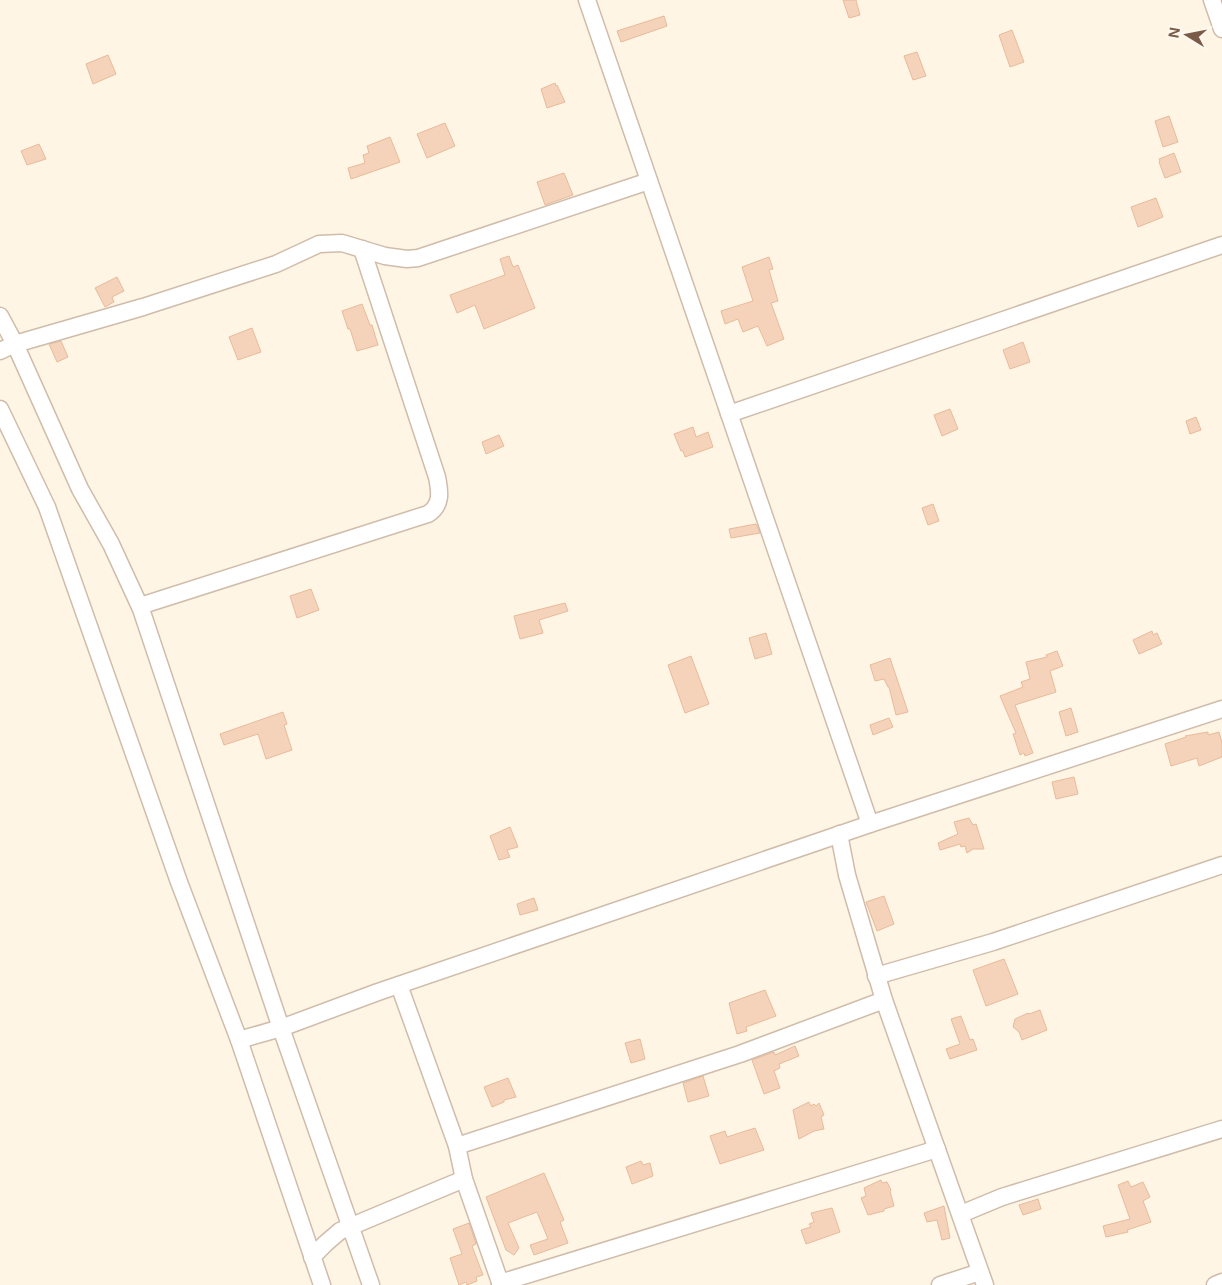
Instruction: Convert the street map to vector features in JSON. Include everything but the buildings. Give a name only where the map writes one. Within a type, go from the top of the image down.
[{"type":"street","points":[[587,0],[870,824]]},
{"type":"street","points":[[1212,0],[1222,29]]},
{"type":"street","points":[[0,351],[15,344],[143,307],[276,264],[319,244],[342,243],[385,256],[418,258],[649,181]]},
{"type":"street","points":[[729,414],[1222,244]]},
{"type":"street","points":[[140,606],[428,514],[437,506],[440,491],[437,477],[362,249]]},
{"type":"street","points":[[0,316],[15,344],[80,489],[111,544],[140,606],[281,1028],[371,1285]]},
{"type":"street","points":[[0,409],[47,507],[179,882],[239,1040],[322,1285]]},
{"type":"street","points":[[239,1040],[281,1028],[399,985],[839,834],[1222,708]]},
{"type":"street","points":[[839,834],[847,875],[876,976],[982,1278],[940,1285]]},
{"type":"street","points":[[876,976],[993,942],[1222,865]]},
{"type":"street","points":[[399,985],[457,1146],[464,1179],[501,1284],[937,1149]]},
{"type":"street","points":[[457,1146],[740,1054],[884,1000]]},
{"type":"street","points":[[961,1214],[1002,1197],[1222,1129]]},
{"type":"street","points":[[312,1257],[340,1231],[464,1179]]},
{"type":"street","points":[[1215,1285],[1222,1282]]}]
